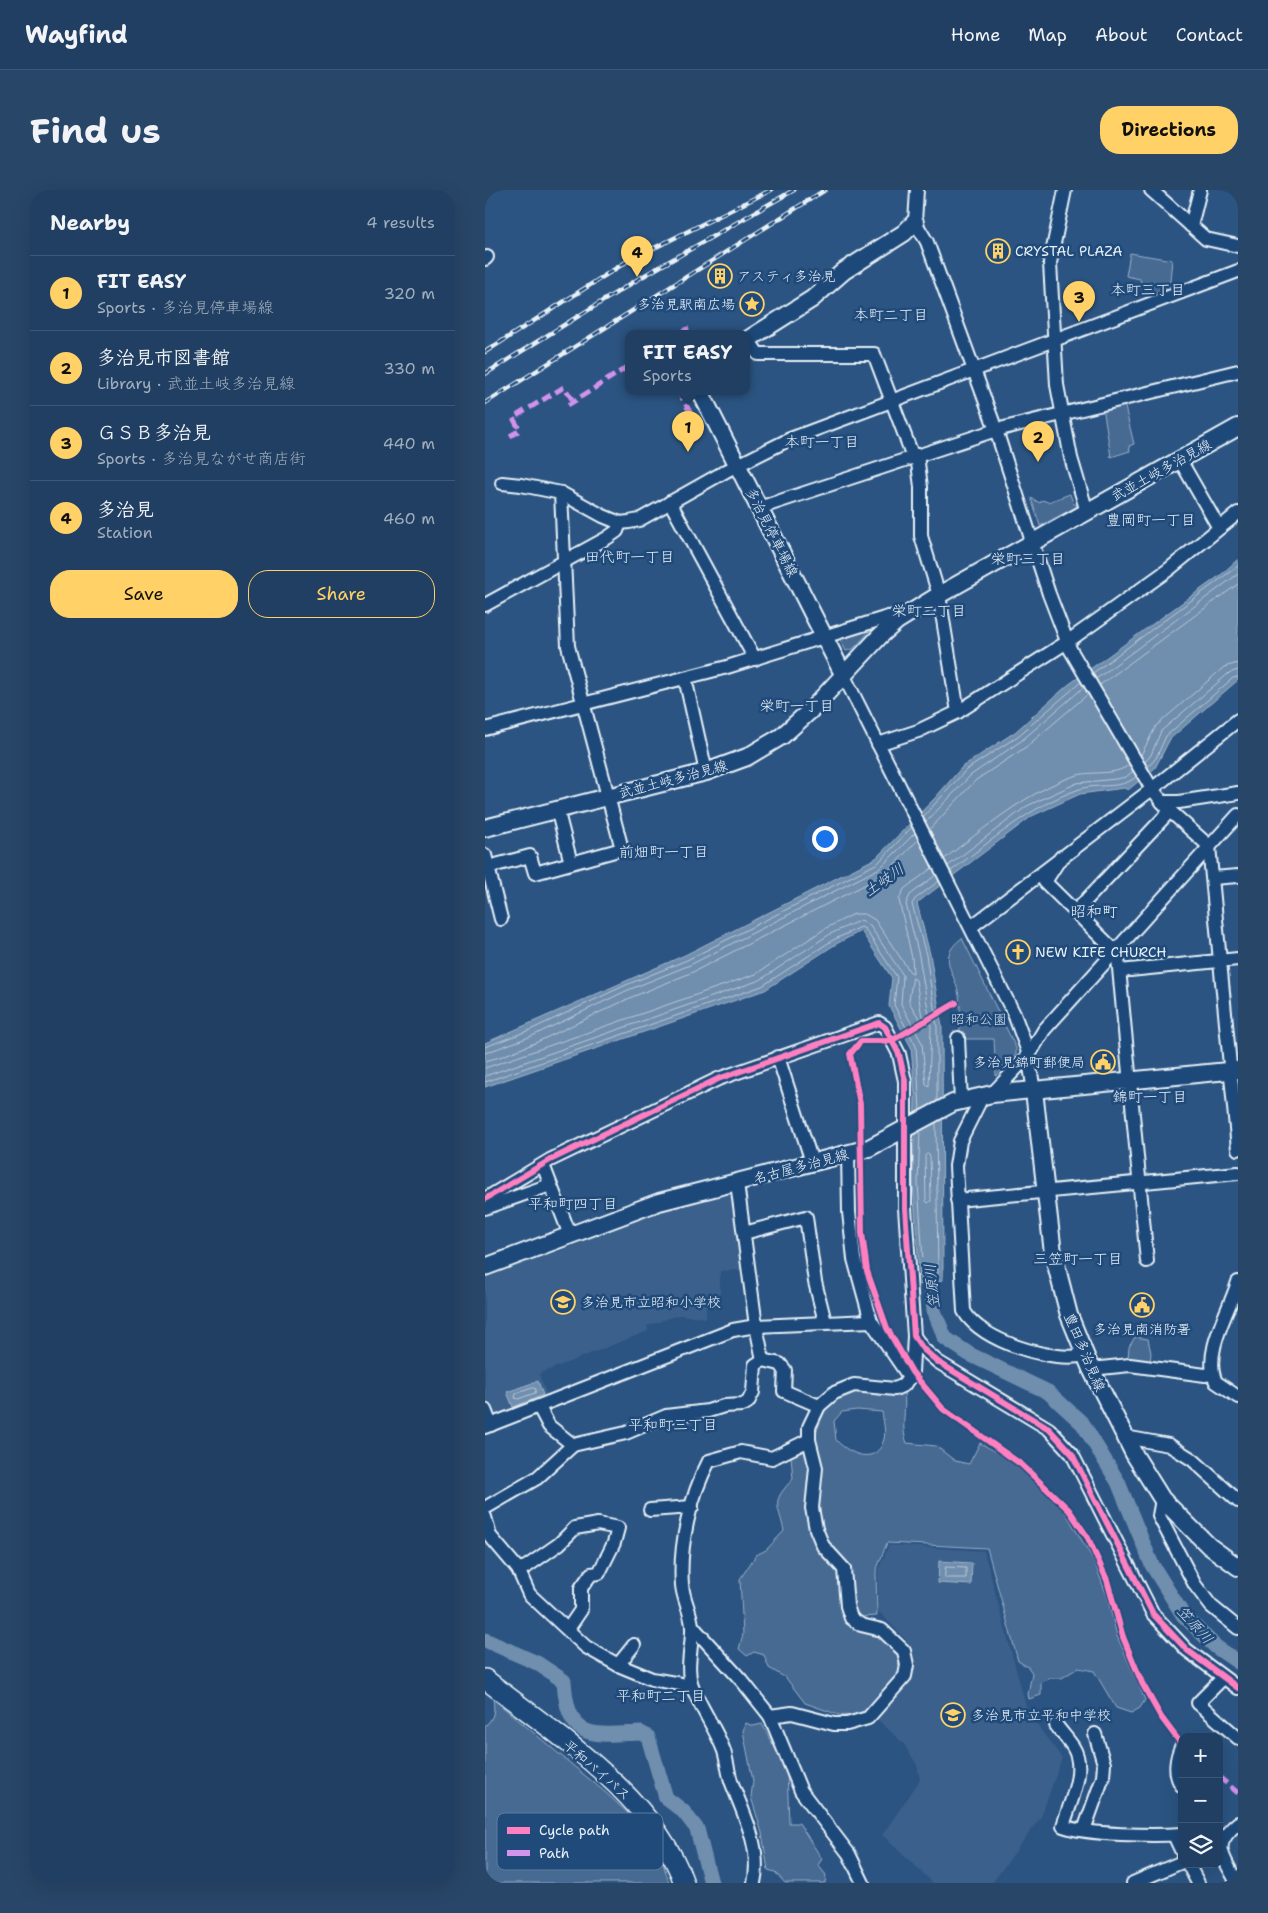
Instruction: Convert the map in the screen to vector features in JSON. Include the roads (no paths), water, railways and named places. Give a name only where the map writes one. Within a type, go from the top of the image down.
[{"type":"highway","name":"平和バイパス","points":[[485,1679],[617,1784],[641,1813]]},
{"type":"highway","name":"平和バイパス","points":[[663,1841],[684,1883]]},
{"type":"main road","points":[[750,338],[812,299],[844,271],[904,233],[915,222]]},
{"type":"main road","name":"多治見停車場線","points":[[702,395],[843,674]]},
{"type":"main road","name":"武並土岐多治見線","points":[[485,828],[706,772],[741,760],[782,736],[812,709],[880,636],[908,614],[1238,427]]},
{"type":"main road","name":"名古屋多治見線","points":[[485,1267],[659,1202],[869,1148],[957,1102],[988,1094],[1235,1070]]},
{"type":"main road","name":"豊田多治見線","points":[[1034,1091],[1045,1192],[1060,1287],[1088,1362],[1125,1437],[1162,1499],[1209,1546],[1238,1567]]},
{"type":"street","points":[[917,190],[915,222],[927,242],[996,430],[1034,542],[1049,594],[1068,646],[1147,777],[1152,789],[1166,806],[1209,846],[1235,1070],[1238,1149]]},
{"type":"street","points":[[1065,190],[1050,263],[1057,385],[1071,458],[1087,512]]},
{"type":"street","points":[[1151,190],[1206,238],[1238,246]]},
{"type":"street","points":[[1191,226],[1199,190]]},
{"type":"street","points":[[502,483],[561,493],[620,523],[639,520],[738,465],[790,439],[1238,271]]},
{"type":"street","points":[[750,344],[758,354],[873,354],[915,456],[921,487],[921,536],[939,595],[959,712]]},
{"type":"street","points":[[759,508],[996,430],[1238,371]]},
{"type":"street","points":[[1179,460],[1219,528]]},
{"type":"street","points":[[501,918],[487,861],[530,856],[535,873],[621,849],[609,796],[568,646],[561,493]]},
{"type":"street","points":[[670,502],[755,659]]},
{"type":"street","points":[[880,748],[959,712],[1068,646],[1238,514]]},
{"type":"street","points":[[485,605],[607,538],[617,531],[620,523]]},
{"type":"street","points":[[485,729],[755,659],[889,617],[908,614]]},
{"type":"street","points":[[843,674],[1014,1014],[1029,1055],[1034,1091]]},
{"type":"street","points":[[685,678],[706,772]]},
{"type":"street","points":[[969,924],[1152,789],[1238,720]]},
{"type":"street","points":[[1075,912],[1166,806],[1179,802],[1238,793]]},
{"type":"street","points":[[557,809],[571,863]]},
{"type":"street","points":[[1212,1374],[1205,1375],[1130,1365],[1088,1362],[1075,1357],[1022,1349],[985,1332],[968,1318],[963,1303],[956,1166],[959,1141],[988,1094],[1029,1055],[1044,1030],[1238,815]]},
{"type":"street","points":[[1061,857],[1045,882],[1115,950],[1120,971],[1147,1261]]},
{"type":"street","points":[[1213,878],[1238,876]]},
{"type":"street","points":[[1120,971],[1238,959]]},
{"type":"street","points":[[485,1199],[543,1165],[718,1078],[879,1023],[885,1027],[891,1042],[899,1054],[905,1081],[908,1127],[905,1208],[914,1336],[910,1378],[905,1385],[895,1389],[854,1385],[834,1393],[819,1406],[809,1427],[809,1440],[816,1468],[812,1508],[816,1529],[823,1546],[844,1569],[847,1606],[851,1618],[861,1625],[882,1630],[903,1650],[907,1665],[905,1676],[868,1718],[847,1724],[834,1724],[792,1712],[770,1716]]},
{"type":"street","points":[[957,1102],[958,1038]]},
{"type":"street","points":[[778,1057],[812,1162]]},
{"type":"street","points":[[849,1153],[849,1212],[854,1259],[871,1321],[910,1378]]},
{"type":"street","points":[[543,1165],[570,1235]]},
{"type":"street","points":[[957,1200],[1238,1173]]},
{"type":"street","points":[[737,1183],[756,1326],[763,1360]]},
{"type":"street","points":[[485,1208],[550,1185]]},
{"type":"street","points":[[744,1233],[806,1216],[815,1282],[825,1322]]},
{"type":"street","points":[[1238,1282],[1223,1319],[1211,1364],[1212,1374],[1216,1382],[1238,1396]]},
{"type":"street","points":[[485,1410],[488,1426],[733,1330],[756,1326],[871,1321]]},
{"type":"street","points":[[914,1336],[923,1349],[938,1362],[1049,1429],[1066,1447],[1083,1475],[1153,1614],[1187,1650],[1238,1688]]},
{"type":"street","points":[[485,1508],[537,1478],[573,1445],[626,1432],[666,1416],[708,1411],[724,1406],[743,1405],[753,1392],[755,1365],[763,1360],[780,1364],[785,1370],[784,1391],[819,1406]]},
{"type":"street","points":[[539,1407],[549,1426],[573,1445]]},
{"type":"street","points":[[1125,1437],[1169,1445],[1193,1460],[1238,1501]]},
{"type":"street","points":[[754,1883],[754,1847],[751,1832],[730,1778],[724,1751],[692,1686],[689,1664],[692,1626],[682,1587],[682,1550],[702,1473],[709,1460],[741,1452],[772,1458],[809,1440]]},
{"type":"street","points":[[1162,1499],[1159,1516],[1195,1585],[1211,1606],[1238,1628]]},
{"type":"street","points":[[650,1510],[692,1507]]},
{"type":"street","points":[[485,1517],[487,1538],[518,1569],[529,1594],[587,1647],[618,1665],[652,1679],[692,1686]]},
{"type":"street","points":[[518,1569],[526,1567],[559,1544],[575,1528],[598,1524],[619,1528],[615,1543],[599,1573],[591,1574],[581,1588],[581,1610],[567,1628]]},
{"type":"street","points":[[692,1626],[743,1682],[770,1716],[801,1791],[849,1854],[863,1883]]},
{"type":"street","points":[[618,1665],[634,1645]]},
{"type":"street","points":[[1223,1678],[1198,1703],[1238,1738]]},
{"type":"street","points":[[1056,1725],[1073,1747],[1079,1760],[1078,1776],[1063,1826],[1084,1830],[1178,1834]]},
{"type":"street","points":[[1084,1830],[1103,1778],[1104,1764],[1095,1734]]},
{"type":"street","points":[[1178,1753],[1176,1764],[1178,1780]]},
{"type":"street","points":[[1223,1832],[1238,1823]]},
{"type":"street","points":[[1223,1855],[1237,1883]]},
{"type":"street","points":[[1133,1883],[1178,1864]]},
{"type":"street","points":[[1190,1868],[1198,1883]]},
{"type":"water","name":"土岐川","points":[[1238,559],[1238,680],[1170,739],[1155,768],[1128,790],[1124,788],[1080,794],[1032,816],[917,903],[930,954],[942,1027],[943,1280],[920,1285],[913,1183],[915,1095],[911,1047],[889,1006],[892,978],[861,931],[836,944],[765,990],[485,1087],[485,1043],[685,955],[876,858],[935,798],[963,766],[1015,732],[1068,685],[1222,574]]},
{"type":"water","points":[[538,1381],[543,1395],[513,1407],[507,1392]]},
{"type":"water","points":[[939,1561],[972,1563],[971,1585],[938,1583]]},
{"type":"waterway","name":"笠原川","points":[[929,1262],[934,1311],[945,1338],[969,1354],[1048,1392],[1083,1424],[1118,1482],[1152,1565],[1183,1615],[1216,1647],[1238,1662]]},
{"type":"waterway","points":[[485,1640],[537,1663],[564,1681],[566,1701],[571,1715],[577,1725],[585,1731],[596,1734],[641,1733],[648,1737],[666,1798],[683,1811],[697,1829],[711,1883]]},
{"type":"railway","points":[[485,352],[626,262],[771,190]]},
{"type":"railway","points":[[485,374],[640,278],[794,190]]},
{"type":"railway","points":[[485,403],[825,190]]},
{"type":"place","name":"CRYSTAL PLAZA","points":[[998,251]]},
{"type":"place","name":"アスティ多治見","points":[[720,276]]},
{"type":"place","name":"多治見","points":[[637,277]]},
{"type":"place","name":"多治見駅南広場","points":[[752,304]]},
{"type":"place","name":"ＧＳＢ多治見","points":[[1079,322]]},
{"type":"place","name":"FIT EASY","points":[[688,452]]},
{"type":"place","name":"多治見市図書館","points":[[1038,462]]},
{"type":"place","name":"NEW KIFE CHURCH","points":[[1018,952]]},
{"type":"place","name":"多治見錦町郵便局","points":[[1103,1062]]},
{"type":"place","name":"多治見市立昭和小学校","points":[[563,1302]]},
{"type":"place","name":"多治見南消防署","points":[[1142,1305]]},
{"type":"place","name":"多治見市立平和中学校","points":[[953,1715]]},
{"type":"district","name":"本町三丁目","points":[[1148,290]]},
{"type":"district","name":"本町二丁目","points":[[891,315]]},
{"type":"district","name":"本町一丁目","points":[[822,442]]},
{"type":"district","name":"豊岡町一丁目","points":[[1151,520]]},
{"type":"district","name":"田代町一丁目","points":[[630,557]]},
{"type":"district","name":"栄町三丁目","points":[[1028,559]]},
{"type":"district","name":"栄町二丁目","points":[[929,611]]},
{"type":"district","name":"栄町一丁目","points":[[797,706]]},
{"type":"district","name":"前畑町一丁目","points":[[664,852]]},
{"type":"district","name":"昭和町","points":[[1094,911]]},
{"type":"district","name":"錦町一丁目","points":[[1150,1097]]},
{"type":"district","name":"平和町四丁目","points":[[573,1204]]},
{"type":"district","name":"三笠町一丁目","points":[[1078,1259]]},
{"type":"district","name":"平和町三丁目","points":[[673,1425]]},
{"type":"district","name":"平和町二丁目","points":[[661,1696]]},
{"type":"park label","name":"昭和公園","points":[[979,1019]]}]
